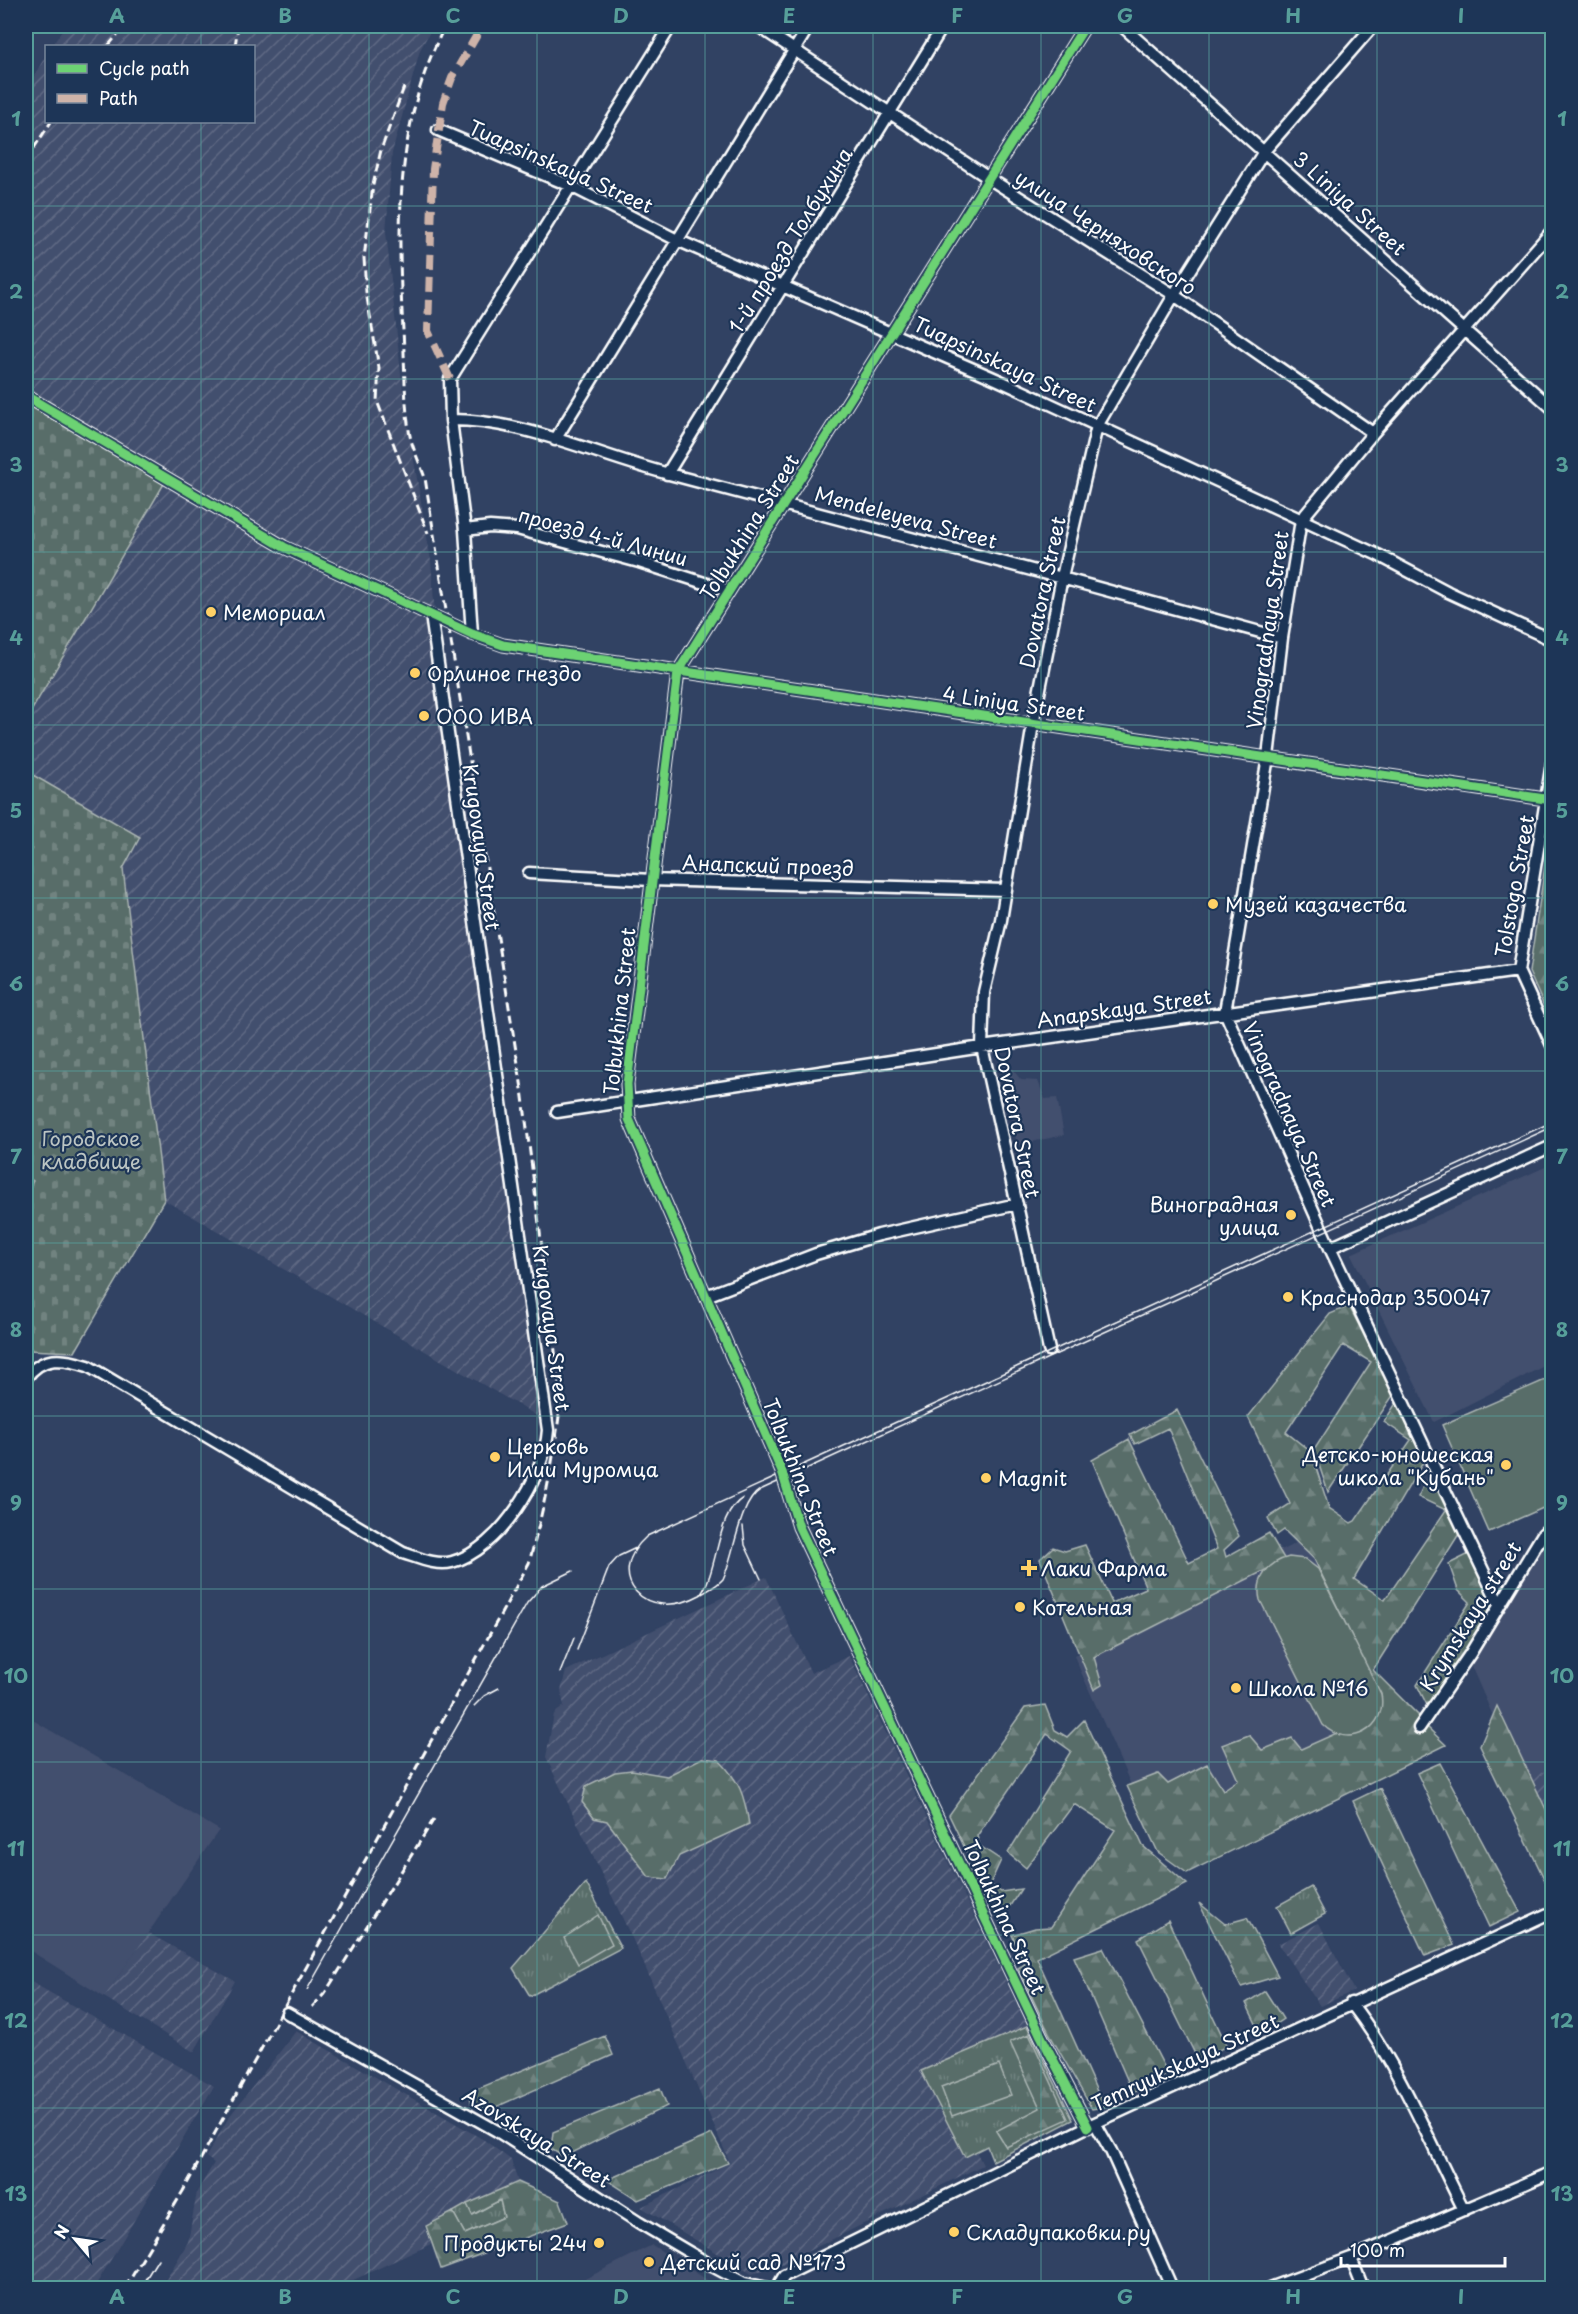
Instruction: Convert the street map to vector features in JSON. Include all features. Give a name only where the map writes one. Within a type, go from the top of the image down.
[{"type":"street","points":[[472,634],[465,530],[451,420],[450,379],[671,26]]},
{"type":"street","name":"улица Черняховского","points":[[758,26],[990,179],[1174,295],[1373,433]]},
{"type":"street","points":[[555,440],[809,26]]},
{"type":"street","name":"1-й проезд Толбухина","points":[[667,474],[943,26]]},
{"type":"street","name":"Tolbukhina Street","points":[[1085,26],[678,672],[651,880],[627,1100],[629,1119],[782,1472],[799,1527],[1036,2025],[1092,2125],[1111,2151],[1172,2289]]},
{"type":"street","name":"3 Liniya Street","points":[[1122,26],[1552,408]]},
{"type":"street","name":"Dovatora Street","points":[[1048,1350],[982,1047],[984,992],[1062,578],[1097,426],[1174,295],[1264,150],[1373,26]]},
{"type":"street","name":"Tuapsinskaya Street","points":[[438,130],[571,186],[677,240],[893,333],[1097,426],[1552,640]]},
{"type":"street","name":"Vinogradnaya Street","points":[[1500,1604],[1330,1248],[1225,1012],[1268,758],[1282,638],[1301,520],[1373,433],[1552,231]]},
{"type":"street","name":"4 Liniya Street","points":[[26,396],[284,547],[472,634],[503,645],[1550,799]]},
{"type":"street","name":"Mendeleyeva Street","points":[[451,420],[478,420],[555,440],[667,474],[785,503],[1282,638]]},
{"type":"street","name":"проезд 4-й Линии","points":[[465,530],[490,527],[517,529],[639,562],[729,591]]},
{"type":"street","name":"Krugovaya Street","points":[[26,1378],[42,1361],[65,1358],[88,1365],[403,1553],[428,1562],[451,1562],[475,1552],[504,1527],[537,1470],[547,1442],[548,1430],[431,615]]},
{"type":"street","name":"Tolstogo Street","points":[[1552,763],[1550,799],[1518,971],[1552,1045]]},
{"type":"street","name":"Анапский проезд","points":[[529,873],[651,880],[1005,890]]},
{"type":"street","name":"Anapskaya Street","points":[[557,1112],[982,1047],[1518,971]]},
{"type":"street","points":[[1330,1248],[1552,1146]]},
{"type":"street","points":[[706,1296],[816,1254],[879,1235],[1017,1204]]},
{"type":"street","name":"Krymskaya street","points":[[1419,1728],[1470,1654],[1543,1534],[1552,1525]]},
{"type":"street","name":"Temryukskaya Street","points":[[777,2289],[784,2276],[1092,2125],[1351,2003],[1552,1912]]},
{"type":"street","points":[[1351,2003],[1372,2030],[1388,2058],[1464,2210]]},
{"type":"street","name":"Azovskaya Street","points":[[287,2013],[497,2131],[714,2267],[744,2283],[768,2289]]},
{"type":"street","points":[[1270,2289],[1351,2258],[1552,2172]]},
{"type":"street","points":[[1351,2258],[1363,2289]]},
{"type":"shaded area","points":[[65,26],[433,26],[420,50],[392,153],[386,232],[404,402],[431,561],[434,603],[553,1425],[164,1200],[123,869],[140,838],[26,771],[26,720],[165,482],[26,403],[26,90],[45,57],[45,123],[255,123],[255,45],[53,45]]},
{"type":"shaded area","points":[[1002,1056],[1021,1080],[1038,1081],[1045,1099],[1057,1098],[1064,1135],[1017,1145]]},
{"type":"shaded area","points":[[1552,1164],[1552,1362],[1434,1422],[1351,1254]]},
{"type":"shaded area","name":"Школа №16","points":[[1306,1538],[1400,1720],[1158,1846],[1074,1656]]},
{"type":"shaded area","points":[[1552,1543],[1552,1768],[1522,1782],[1468,1659],[1539,1549]]},
{"type":"shaded area","points":[[766,1577],[811,1673],[849,1656],[1027,2026],[1013,2031],[965,2156],[976,2151],[983,2165],[782,2264],[752,2274],[641,2207],[730,2163],[640,1955],[546,1757],[554,1714],[564,1706],[561,1691],[566,1671]]},
{"type":"shaded area","points":[[26,1716],[219,1830],[104,1997],[26,1948]]},
{"type":"shaded area","points":[[1552,1768],[1552,1820],[1531,1777]]},
{"type":"shaded area","points":[[1319,1923],[1354,1991],[1320,2006],[1278,1944]]},
{"type":"shaded area","points":[[148,1933],[235,1981],[194,2052],[104,1997]]},
{"type":"shaded area","points":[[26,1979],[214,2086],[94,2288],[26,2288]]},
{"type":"shaded area","points":[[296,2031],[484,2140],[511,2160],[518,2182],[424,2226],[431,2244],[336,2288],[161,2288],[188,2242],[197,2192],[214,2163],[206,2157],[229,2117]]},
{"type":"shaded area","name":"Детский cад №173","points":[[652,2245],[720,2288],[567,2288]]},
{"type":"green space","points":[[26,403],[165,482],[26,720]]},
{"type":"green space","name":"Городское кладбище","points":[[26,771],[140,837],[123,869],[164,1200],[75,1352],[27,1350],[26,1352],[26,1192],[33,1181],[26,1176]]},
{"type":"green space","points":[[1552,819],[1552,1024],[1529,972]]},
{"type":"green space","points":[[1349,1306],[1394,1394],[1328,1492],[1314,1450],[1371,1362],[1343,1345],[1286,1432],[1311,1452],[1329,1508],[1351,1523],[1355,1521],[1411,1440],[1384,1422],[1398,1400],[1425,1459],[1354,1579],[1385,1600],[1446,1510],[1418,1497],[1430,1472],[1459,1534],[1373,1670],[1422,1719],[1417,1729],[1422,1732],[1426,1726],[1446,1745],[1187,1873],[1158,1852],[1127,1786],[1158,1774],[1168,1784],[1207,1764],[1223,1790],[1238,1780],[1222,1745],[1249,1735],[1262,1750],[1292,1738],[1301,1749],[1337,1733],[1371,1676],[1314,1559],[1284,1530],[1277,1535],[1268,1518],[1290,1504],[1248,1417],[1330,1314]]},
{"type":"green space","name":"Детско-юношеская школа \"Кубань\"","points":[[1552,1377],[1552,1504],[1489,1532],[1442,1425]]},
{"type":"green space","points":[[1177,1410],[1239,1536],[1224,1550],[1226,1557],[1269,1533],[1285,1560],[1094,1657],[1102,1685],[1094,1690],[1040,1559],[1053,1547],[1065,1551],[1085,1545],[1112,1603],[1146,1588],[1092,1460],[1129,1439],[1189,1563],[1217,1549],[1168,1428],[1135,1444],[1130,1435]]},
{"type":"green space","points":[[1469,1554],[1496,1607],[1428,1707],[1417,1685],[1470,1602],[1458,1590],[1449,1564]]},
{"type":"green space","points":[[1289,1557],[1305,1559],[1318,1569],[1381,1694],[1382,1706],[1378,1717],[1364,1732],[1344,1736],[1323,1725],[1260,1600],[1261,1578],[1269,1567]]},
{"type":"green space","points":[[1045,1705],[1055,1730],[1067,1737],[1084,1720],[1143,1846],[1187,1884],[1037,1958],[1104,2107],[1092,2109],[1049,2033],[1018,1968],[1025,1964],[1012,1935],[1035,1928],[1051,1927],[1115,1830],[1074,1804],[1026,1868],[1008,1853],[1071,1751],[1047,1734],[977,1836],[980,1846],[1001,1860],[990,1884],[1001,1892],[1021,1889],[1000,1921],[949,1815],[1025,1708]]},
{"type":"green space","points":[[1497,1706],[1552,1822],[1552,1895],[1480,1746]]},
{"type":"green space","points":[[702,1758],[719,1760],[732,1775],[743,1796],[749,1824],[679,1856],[667,1879],[649,1877],[607,1821],[594,1818],[582,1802],[586,1786],[615,1772],[632,1770],[667,1776]]},
{"type":"green space","points":[[1440,1763],[1520,1912],[1489,1927],[1417,1773]]},
{"type":"green space","points":[[1380,1788],[1454,1945],[1425,1956],[1353,1801]]},
{"type":"green space","points":[[586,1883],[621,1948],[530,1996],[513,1968]]},
{"type":"green space","points":[[1311,1887],[1325,1914],[1291,1933],[1277,1906]]},
{"type":"green space","points":[[1199,1903],[1225,1924],[1247,1918],[1278,1976],[1241,1987]]},
{"type":"green space","points":[[598,1915],[612,1944],[578,1964],[564,1938]]},
{"type":"green space","points":[[1168,1920],[1227,2046],[1198,2060],[1138,1939]]},
{"type":"green space","points":[[1103,1948],[1168,2074],[1133,2093],[1074,1957]]},
{"type":"green space","points":[[1265,1991],[1283,2019],[1261,2034],[1246,2003]]},
{"type":"green space","points":[[1027,2026],[1073,2120],[993,2161],[987,2146],[965,2157],[921,2071]]},
{"type":"green space","points":[[1029,2034],[1068,2119],[1006,2147],[996,2131],[1040,2108],[1010,2042]]},
{"type":"green space","points":[[605,2036],[613,2055],[487,2111],[471,2103],[470,2092]]},
{"type":"green space","points":[[999,2065],[1011,2095],[952,2116],[941,2087]]},
{"type":"green space","points":[[660,2088],[667,2106],[564,2157],[551,2149],[553,2132]]},
{"type":"green space","points":[[712,2134],[728,2163],[638,2200],[607,2180]]},
{"type":"green space","points":[[518,2182],[560,2201],[568,2222],[441,2269],[426,2226],[453,2212],[465,2234],[504,2217],[500,2200],[472,2215],[467,2204]]},
{"type":"green space","points":[[500,2200],[504,2217],[465,2234],[453,2212],[467,2204],[473,2215]]},
{"type":"tram line","points":[[1552,1122],[647,1536],[634,1551],[629,1566],[629,1580],[636,1592],[647,1600],[662,1604],[680,1603],[700,1595],[723,1579],[742,1518],[747,1506],[760,1490],[1552,1127]]},
{"type":"tram line","points":[[701,1594],[707,1583],[728,1516],[743,1498]]},
{"type":"tram line","points":[[743,1526],[745,1545],[761,1579]]},
{"type":"tram line","points":[[577,1650],[609,1567],[619,1556],[636,1548]]},
{"type":"tram line","points":[[307,1990],[527,1603],[542,1586],[573,1571]]},
{"type":"tram line","points":[[560,1673],[574,1638]]},
{"type":"tram line","points":[[474,1706],[484,1696],[499,1688]]},
{"type":"tram line","points":[[140,2288],[158,2259]]},
{"type":"railway","points":[[109,45],[125,26]]},
{"type":"railway","points":[[235,45],[238,26]]},
{"type":"railway","points":[[125,2288],[183,2191],[529,1563],[559,1420],[561,1399],[522,1089],[425,478],[410,436],[406,406],[400,251],[403,174],[416,99],[445,26]]},
{"type":"railway","points":[[404,87],[381,150],[373,185],[364,258],[366,292],[379,368],[377,401],[428,533]]},
{"type":"railway","points":[[26,160],[50,123]]},
{"type":"railway","points":[[312,2007],[325,1993],[434,1819]]},
{"type":"marked path","points":[[450,379],[428,331],[433,169],[443,103],[452,78],[482,26]]},
{"type":"cycle path","points":[[1085,26],[678,672],[627,1084],[629,1119],[782,1472],[799,1527],[1041,2036],[1088,2127]]},
{"type":"cycle path","points":[[26,396],[284,547],[472,634],[503,645],[1552,800]]},
{"type":"place","name":"Мемориал","points":[[211,612]]},
{"type":"place","name":"Орлиное гнездо","points":[[415,673]]},
{"type":"place","name":"ООО ИВА","points":[[424,716]]},
{"type":"place","name":"Музей казачества","points":[[1213,904]]},
{"type":"place","name":"Виноградная улица","points":[[1291,1215]]},
{"type":"place","name":"Краснодар 350047","points":[[1288,1297]]},
{"type":"place","name":"Церковь Илии Муромца","points":[[495,1457]]},
{"type":"place","name":"Детско-юношеская школа \"Кубань\"","points":[[1506,1465]]},
{"type":"place","name":"Magnit","points":[[986,1478]]},
{"type":"place","name":"Лаки Фарма","points":[[1029,1568]]},
{"type":"place","name":"Котельная","points":[[1020,1607]]},
{"type":"place","name":"Школа №16","points":[[1236,1688]]},
{"type":"place","name":"Складупаковки.ру","points":[[954,2232]]},
{"type":"place","name":"Продукты 24ч","points":[[599,2243]]},
{"type":"place","name":"Детский cад №173","points":[[649,2262]]}]
